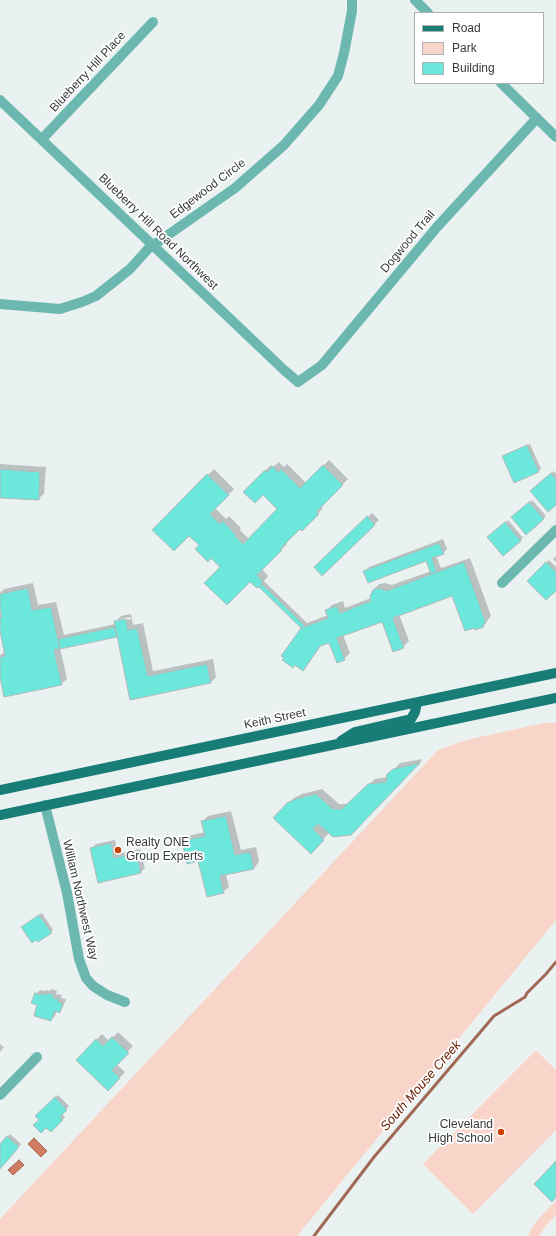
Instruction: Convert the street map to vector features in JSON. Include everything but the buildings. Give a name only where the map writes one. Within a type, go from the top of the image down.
[{"type":"main road","name":"Keith Street","points":[[0,790],[556,673]]},
{"type":"main road","points":[[0,814],[556,698]]},
{"type":"main road","points":[[334,745],[355,732],[411,719],[415,712],[417,703]]},
{"type":"street","name":"Edgewood Circle","points":[[0,304],[60,309],[96,296],[113,284],[153,246],[235,188],[284,145],[319,105],[338,76],[352,11],[352,0]]},
{"type":"street","points":[[415,0],[427,12]]},
{"type":"street","name":"Blueberry Hill Place","points":[[42,139],[153,22]]},
{"type":"street","points":[[502,84],[556,137]]},
{"type":"street","name":"Blueberry Hill Road Northwest","points":[[0,100],[298,382]]},
{"type":"street","name":"Dogwood Trail","points":[[298,382],[322,365],[437,227],[537,118]]},
{"type":"street","points":[[502,583],[556,530]]},
{"type":"street","name":"William Northwest Way","points":[[45,805],[67,893],[79,959],[86,978],[93,986],[107,995],[125,1002]]},
{"type":"street","points":[[0,1095],[37,1057]]},
{"type":"green space","points":[[544,723],[556,723],[556,920],[297,1236],[0,1236],[0,1219],[438,750],[466,740]]},
{"type":"green space","points":[[536,1050],[556,1070],[556,1130],[473,1214],[423,1164]]},
{"type":"green space","points":[[556,1201],[556,1215],[539,1236],[528,1236],[531,1229],[540,1217]]},
{"type":"shaded area","points":[[34,1138],[47,1151],[41,1157],[28,1144]]},
{"type":"shaded area","points":[[19,1160],[24,1165],[13,1175],[8,1170]]},
{"type":"waterway","name":"South Mouse Creek","points":[[314,1236],[374,1157],[494,1016],[525,997],[556,962]]},
{"type":"place","name":"Realty ONE Group Experts","points":[[118,850]]},
{"type":"place","name":"Cleveland High School","points":[[501,1132]]}]
